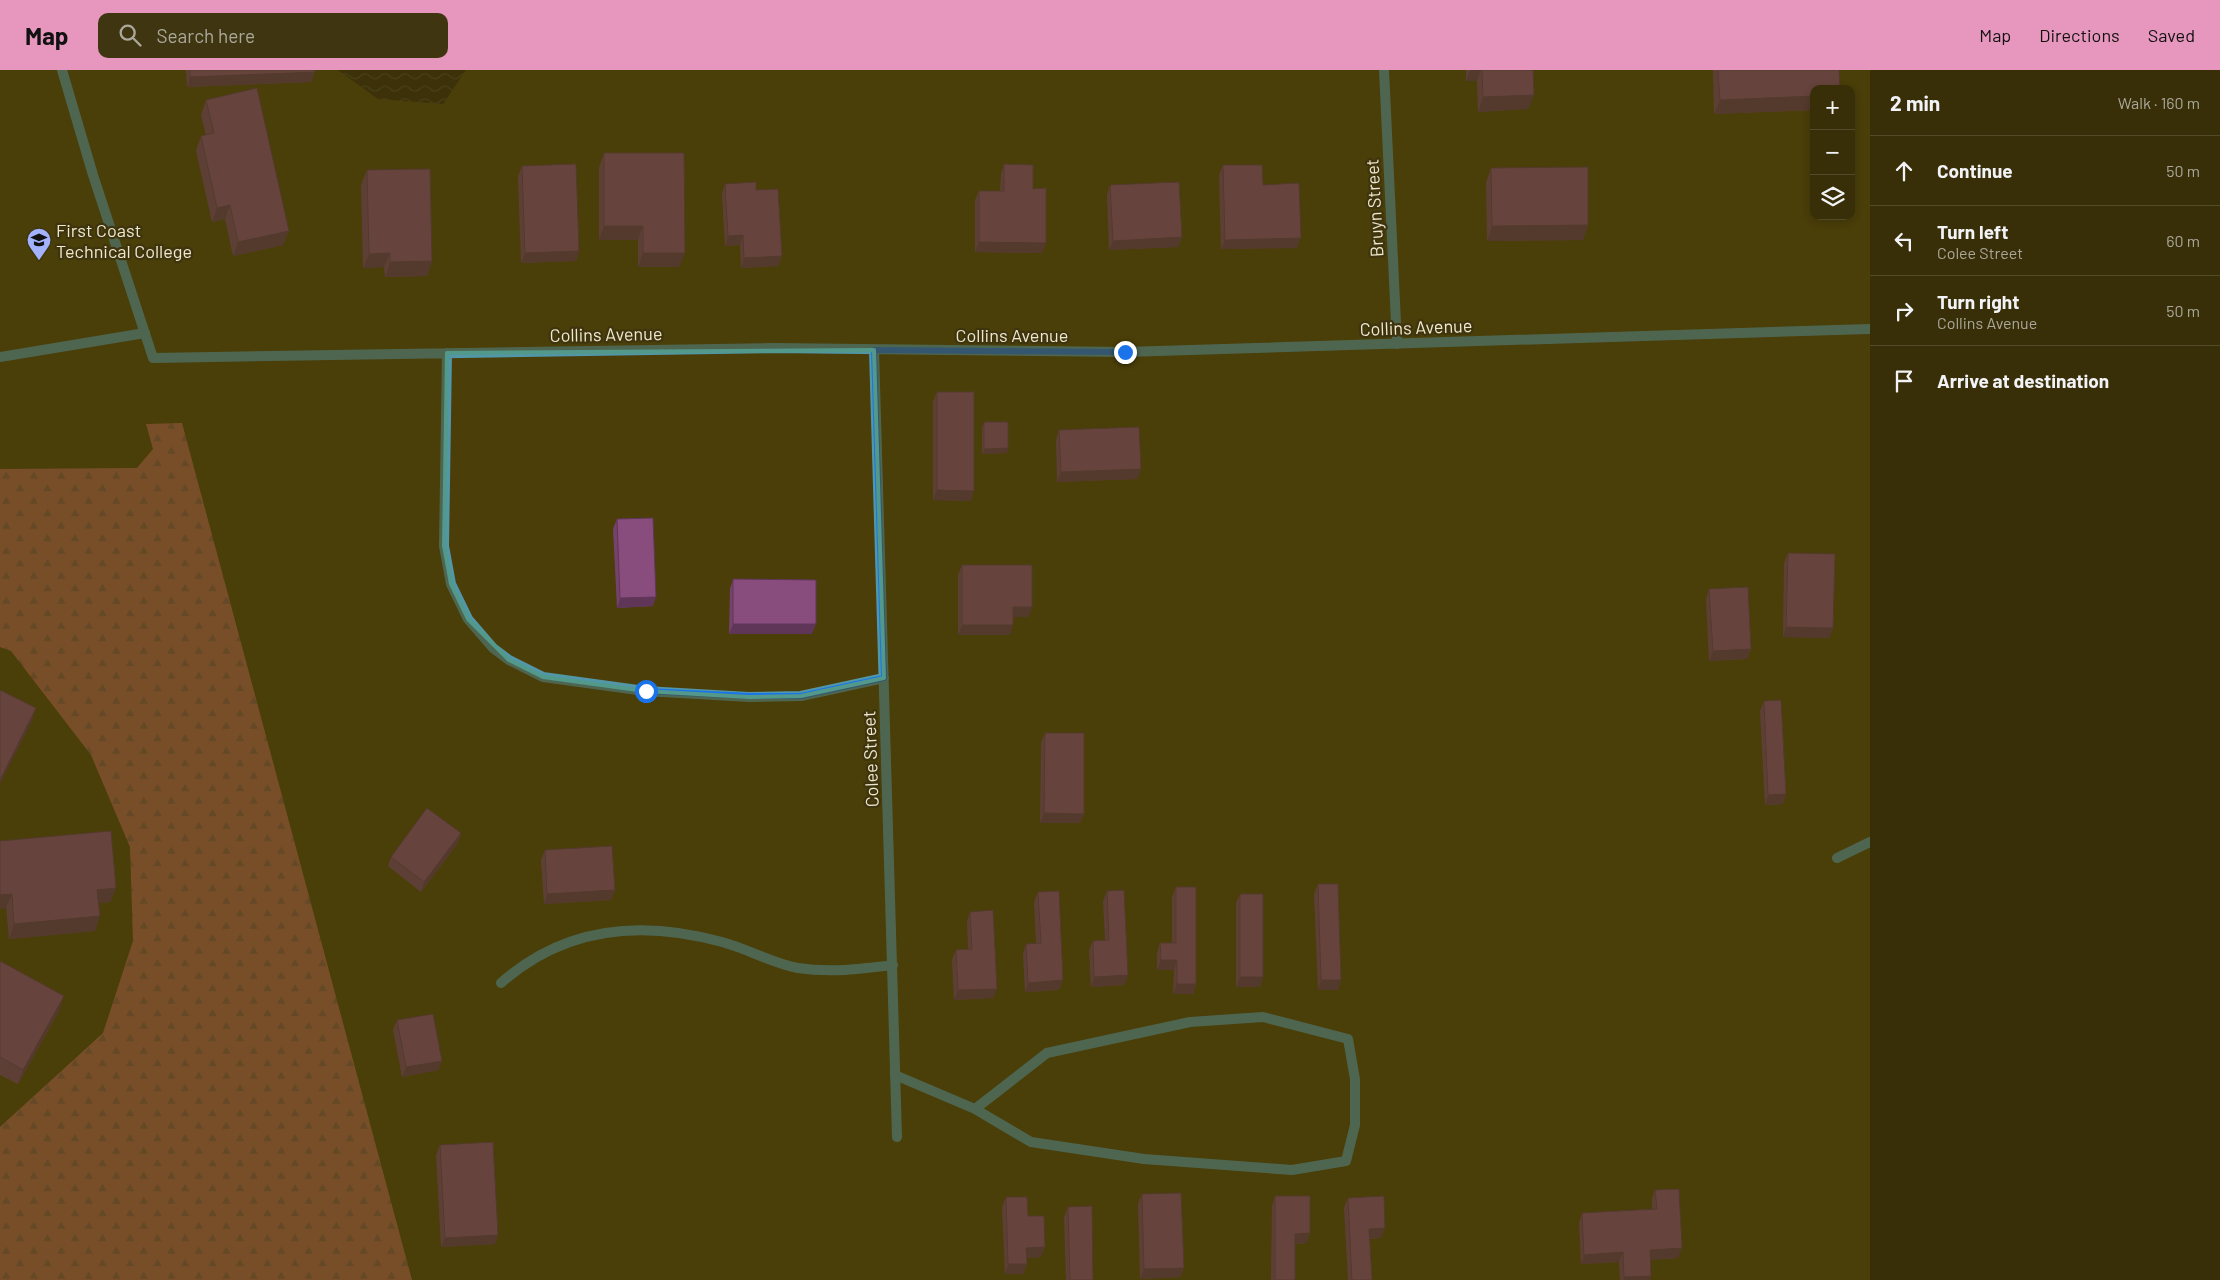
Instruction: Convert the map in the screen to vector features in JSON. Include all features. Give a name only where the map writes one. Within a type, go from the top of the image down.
[{"type":"street","points":[[0,357],[145,333],[93,175],[62,70]]},
{"type":"street","name":"Bruyn Street","points":[[1384,70],[1397,344]]},
{"type":"street","name":"Collins Avenue","points":[[145,333],[152,358],[773,348],[1125,352],[1870,329]]},
{"type":"street","name":"Colee Street","points":[[874,350],[897,1137]]},
{"type":"street","points":[[447,353],[444,546],[451,584],[468,619],[493,648],[509,660],[543,677],[646,691],[730,696],[801,696],[884,678]]},
{"type":"street","points":[[1837,858],[1870,842]]},
{"type":"street","points":[[501,983],[519,967],[550,948],[584,936],[624,931],[674,933],[722,942],[796,968],[832,972],[893,965]]},
{"type":"street","points":[[896,1075],[975,1110],[1031,1142],[1144,1159],[1292,1170],[1346,1161],[1355,1125],[1355,1079],[1348,1039],[1263,1017],[1190,1022],[1047,1053],[975,1110]]},
{"type":"highlighted area","points":[[874,350],[884,678],[801,696],[749,697],[645,691],[543,677],[509,660],[468,619],[451,584],[444,546],[447,353]]},
{"type":"green space","points":[[182,423],[412,1280],[0,1280],[0,1127],[103,1033],[133,941],[130,847],[91,755],[11,651],[0,647],[0,469],[137,468],[153,449],[146,424]]},
{"type":"water","points":[[338,70],[466,70],[443,104],[378,99]]},
{"type":"building","points":[[190,70],[315,70],[315,72],[190,77]]},
{"type":"building","points":[[1482,70],[1533,70],[1534,95],[1483,97]]},
{"type":"building","points":[[1718,70],[1839,70],[1840,85],[1810,85],[1810,96],[1720,100]]},
{"type":"building","points":[[257,88],[289,231],[238,242],[230,205],[217,208],[201,136],[214,133],[206,100]]},
{"type":"building","points":[[604,153],[684,153],[685,253],[643,253],[643,226],[604,226]]},
{"type":"building","points":[[576,164],[579,251],[525,253],[522,166]]},
{"type":"building","points":[[1004,164],[1033,165],[1033,189],[1046,188],[1046,243],[979,242],[979,191],[1004,191]]},
{"type":"building","points":[[1223,165],[1262,165],[1263,185],[1299,183],[1301,238],[1225,240]]},
{"type":"building","points":[[1588,167],[1588,225],[1492,226],[1491,168]]},
{"type":"building","points":[[430,169],[432,261],[390,262],[390,253],[369,254],[367,170]]},
{"type":"building","points":[[756,182],[756,190],[778,189],[782,256],[744,258],[743,235],[728,236],[725,184]]},
{"type":"building","points":[[1179,182],[1182,237],[1113,241],[1110,185]]},
{"type":"building","points":[[937,392],[974,392],[974,491],[937,490]]},
{"type":"building","points":[[984,422],[1008,422],[1008,448],[984,449]]},
{"type":"building","points":[[1139,427],[1141,469],[1061,472],[1059,430]]},
{"type":"building","points":[[653,518],[656,597],[620,598],[617,519]]},
{"type":"building","points":[[1788,553],[1835,554],[1833,628],[1786,627]]},
{"type":"building","points":[[962,565],[1032,565],[1032,607],[1013,607],[1013,625],[962,625]]},
{"type":"building","points":[[733,579],[816,580],[816,624],[733,624]]},
{"type":"building","points":[[1748,587],[1751,649],[1713,651],[1709,589]]},
{"type":"building","points":[[0,690],[36,708],[0,780]]},
{"type":"building","points":[[1781,700],[1786,794],[1768,795],[1764,701]]},
{"type":"building","points":[[1045,733],[1084,733],[1084,814],[1044,813]]},
{"type":"building","points":[[427,808],[461,833],[424,882],[391,857]]},
{"type":"building","points":[[111,831],[116,888],[97,890],[100,916],[14,924],[12,894],[0,895],[0,841]]},
{"type":"building","points":[[612,846],[615,890],[547,894],[545,850]]},
{"type":"building","points":[[1318,884],[1338,884],[1341,980],[1321,980]]},
{"type":"building","points":[[1176,887],[1196,887],[1196,984],[1177,984],[1177,960],[1161,960],[1160,943],[1176,943]]},
{"type":"building","points":[[1124,890],[1128,975],[1094,977],[1093,941],[1109,940],[1107,891]]},
{"type":"building","points":[[1059,891],[1063,980],[1028,983],[1026,944],[1041,943],[1038,892]]},
{"type":"building","points":[[1240,894],[1263,894],[1263,977],[1240,977]]},
{"type":"building","points":[[993,910],[997,989],[958,990],[956,950],[972,949],[970,912]]},
{"type":"building","points":[[0,961],[64,996],[23,1070],[0,1057]]},
{"type":"building","points":[[433,1014],[442,1061],[406,1067],[397,1020]]},
{"type":"building","points":[[493,1142],[498,1235],[445,1238],[440,1145]]},
{"type":"building","points":[[1679,1189],[1682,1248],[1650,1250],[1651,1276],[1624,1277],[1623,1252],[1584,1255],[1582,1213],[1657,1209],[1655,1190]]},
{"type":"building","points":[[1181,1193],[1184,1268],[1144,1269],[1142,1194]]},
{"type":"building","points":[[1275,1196],[1310,1196],[1310,1233],[1295,1234],[1295,1280],[1275,1280]]},
{"type":"building","points":[[1384,1196],[1385,1228],[1369,1229],[1372,1280],[1352,1280],[1348,1198]]},
{"type":"building","points":[[1006,1197],[1027,1197],[1028,1216],[1044,1216],[1045,1247],[1026,1248],[1027,1264],[1008,1264]]},
{"type":"building","points":[[1092,1206],[1093,1280],[1070,1280],[1068,1207]]},
{"type":"place","name":"First Coast Technical College","points":[[39,261]]},
{"type":"route","points":[[646,691],[749,696],[801,696],[884,678],[874,350],[1125,352]]}]
